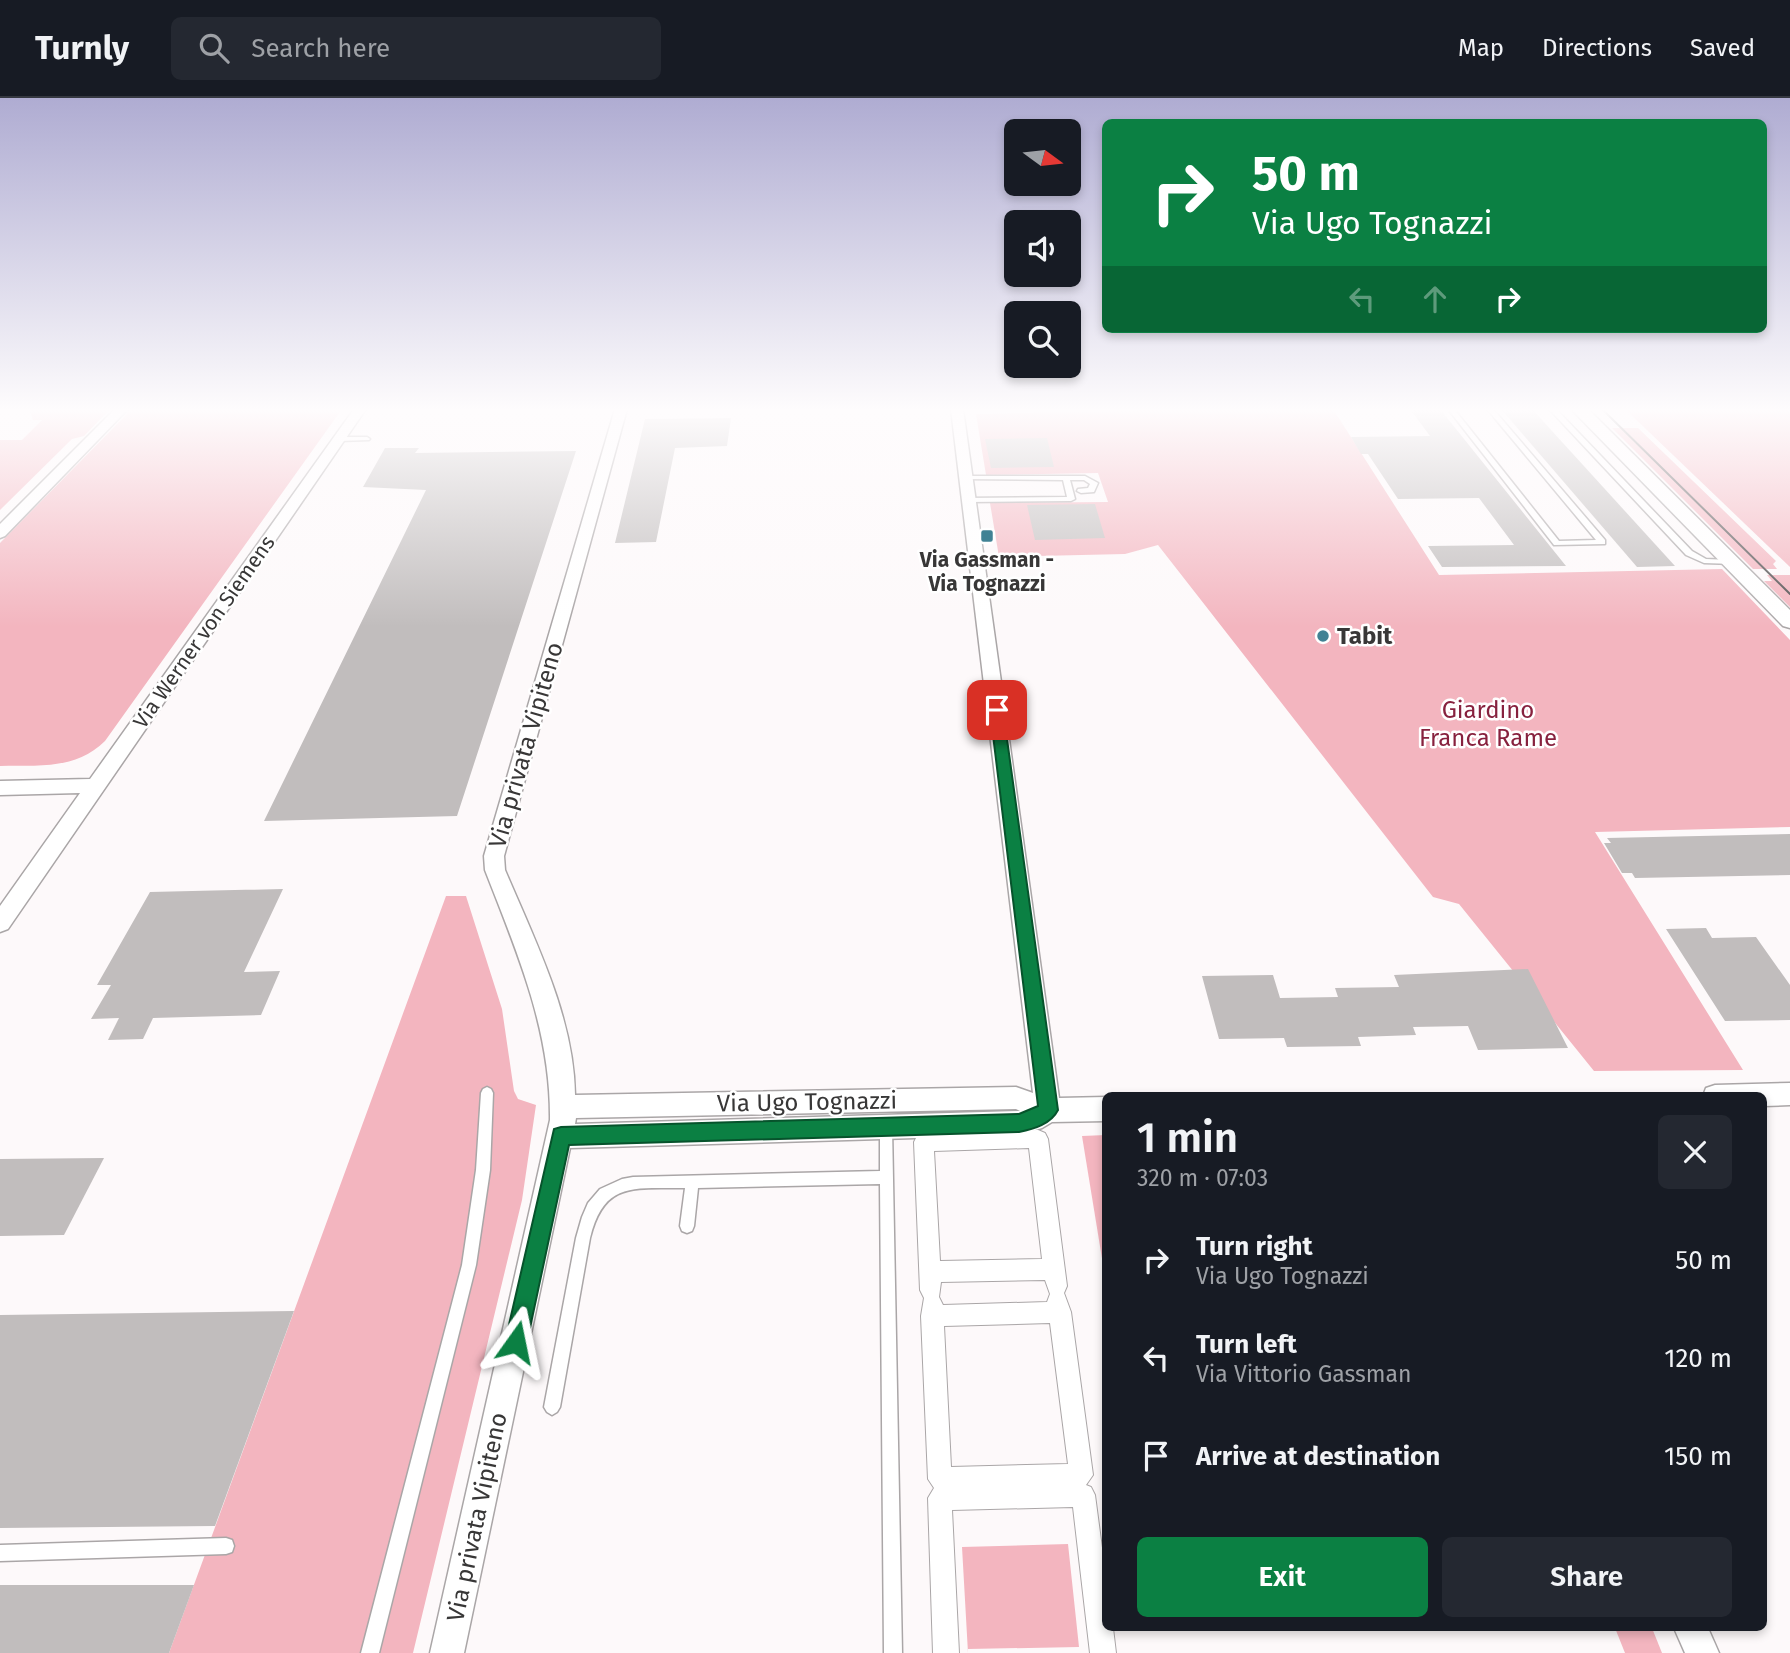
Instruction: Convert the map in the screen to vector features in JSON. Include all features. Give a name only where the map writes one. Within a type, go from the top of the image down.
[{"type":"street","points":[[0,533],[51,482]]},
{"type":"street","name":"Via Werner von Siemens","points":[[0,923],[309,482]]},
{"type":"street","name":"Via privata Vipiteno","points":[[447,1653],[563,1121],[557,1038],[543,992],[495,870],[494,856],[600,482]]},
{"type":"street","points":[[966,482],[1048,1110]]},
{"type":"street","points":[[1651,482],[1790,622]]},
{"type":"street","points":[[0,788],[96,786]]},
{"type":"street","points":[[1767,1095],[1790,1094]]},
{"type":"street","name":"Via Ugo Tognazzi","points":[[563,1121],[1017,1098],[1048,1110],[1102,1110]]},
{"type":"street","name":"Via Ugo Tognazzi","points":[[563,1121],[886,1127],[1019,1123],[1033,1120],[1048,1110]]},
{"type":"street","points":[[1038,1139],[1057,1292],[1080,1475],[940,1479],[924,1142],[1038,1139]]},
{"type":"street","points":[[931,1295],[1057,1292]]},
{"type":"street","points":[[931,1295],[1057,1292]]},
{"type":"street","points":[[946,1653],[940,1498],[1083,1495],[1103,1653]]},
{"type":"street","points":[[1692,1631],[1702,1653]]},
{"type":"lane","points":[[969,500],[1071,499],[1067,482]]},
{"type":"lane","points":[[1080,491],[1091,489],[1094,483],[1091,482]]},
{"type":"lane","points":[[1508,482],[1557,543],[1602,542],[1551,482]]},
{"type":"lane","points":[[1621,482],[1689,553],[1704,561],[1731,562]]},
{"type":"lane","points":[[370,1653],[469,1265],[482,1180],[487,1093]]},
{"type":"lane","points":[[886,1127],[893,1653]]},
{"type":"lane","points":[[552,1407],[583,1238],[596,1201],[603,1192],[624,1184],[887,1177]]},
{"type":"lane","points":[[687,1226],[692,1181]]},
{"type":"lane","points":[[0,1553],[226,1546]]},
{"type":"green space","points":[[0,482],[29,482],[0,510]]},
{"type":"green space","points":[[61,482],[290,482],[105,741],[82,757],[56,764],[0,766],[0,543]]},
{"type":"green space","name":"Giardino Franca Rame","points":[[1101,482],[1379,482],[1439,575],[1722,569],[1790,640],[1790,827],[1595,832],[1743,1070],[1594,1071],[1459,904],[1433,897],[1158,545],[1125,554],[999,557],[990,503],[1108,502]]},
{"type":"green space","points":[[1666,482],[1694,482],[1776,561],[1773,564],[1777,569],[1753,569]]},
{"type":"green space","points":[[1701,482],[1790,482],[1790,567]]},
{"type":"green space","points":[[1767,575],[1790,575],[1790,607],[1764,581],[1772,581]]},
{"type":"green space","points":[[446,896],[466,896],[502,1009],[514,1091],[518,1099],[536,1105],[522,1200],[413,1653],[169,1653]]},
{"type":"green space","points":[[1102,1135],[1102,1258],[1082,1136]]},
{"type":"green space","points":[[1068,1544],[1079,1647],[968,1649],[968,1653],[962,1547]]},
{"type":"green space","points":[[1616,1631],[1653,1631],[1662,1653],[1625,1653]]},
{"type":"building","points":[[366,482],[566,482],[457,816],[264,821],[426,490],[363,487]]},
{"type":"building","points":[[630,482],[668,482],[656,542],[615,543]]},
{"type":"building","points":[[1386,482],[1498,482],[1566,566],[1442,567],[1428,546],[1514,545],[1479,498],[1398,499]]},
{"type":"building","points":[[1563,482],[1598,482],[1675,566],[1637,567]]},
{"type":"building","points":[[1095,504],[1105,538],[1035,540],[1027,505]]},
{"type":"building","points":[[1790,834],[1790,875],[1635,878],[1632,873],[1622,873],[1604,843],[1611,843],[1607,838]]},
{"type":"building","points":[[283,889],[244,972],[280,971],[261,1015],[153,1018],[143,1039],[108,1040],[119,1018],[91,1019],[111,985],[97,985],[150,892]]},
{"type":"building","points":[[1706,928],[1712,938],[1756,937],[1790,985],[1790,1020],[1725,1021],[1666,929]]},
{"type":"building","points":[[1528,969],[1568,1048],[1478,1050],[1468,1026],[1413,1027],[1416,1035],[1358,1037],[1361,1046],[1287,1047],[1284,1038],[1219,1039],[1202,976],[1273,975],[1280,998],[1338,997],[1335,988],[1399,987],[1394,975]]},
{"type":"building","points":[[104,1158],[64,1235],[0,1236],[0,1159]]},
{"type":"building","points":[[294,1311],[215,1526],[0,1528],[0,1315]]},
{"type":"building","points":[[0,1585],[194,1585],[169,1653],[0,1653]]},
{"type":"tram line","points":[[1676,482],[1790,594]]},
{"type":"place","name":"Via Gassman - Via Tognazzi","points":[[987,536]]},
{"type":"place","name":"Tabit","points":[[1323,636]]},
{"type":"route","points":[[516,1342],[561,1136],[643,1131],[1019,1123],[1033,1120],[1048,1110],[997,710]]}]
